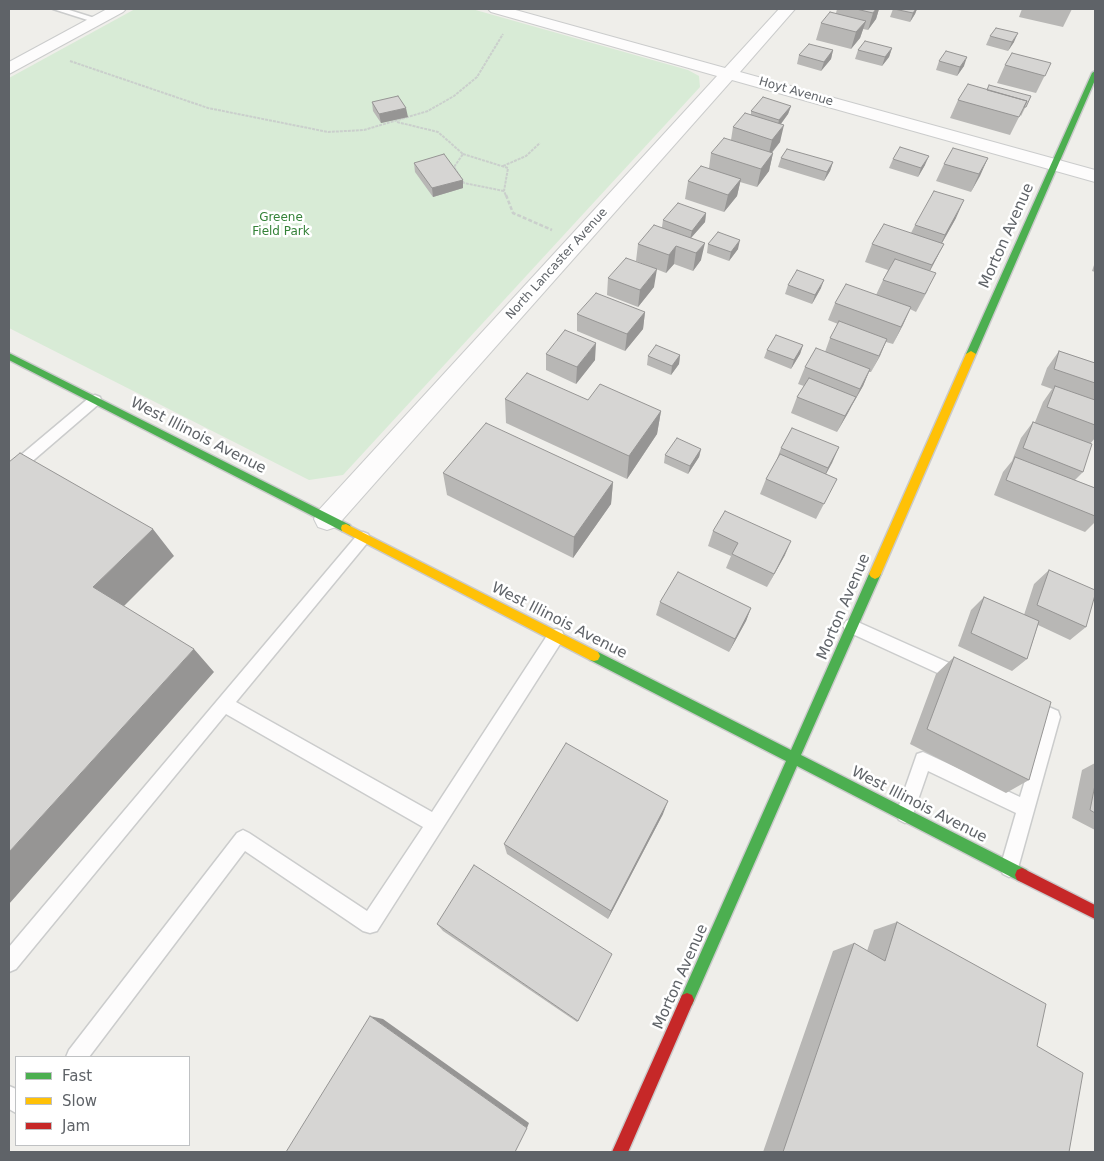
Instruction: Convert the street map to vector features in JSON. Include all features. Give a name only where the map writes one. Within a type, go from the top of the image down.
[{"type":"street","points":[[9,69],[118,9]]},
{"type":"street","name":"Hoyt Avenue","points":[[496,9],[1095,176]]},
{"type":"street","name":"North Lancaster Avenue","points":[[327,519],[787,9]]},
{"type":"street","name":"Morton Avenue","points":[[620,1152],[1095,73]]},
{"type":"street","name":"West Illinois Avenue","points":[[9,356],[1095,912]]},
{"type":"lane","points":[[57,9],[97,20]]},
{"type":"lane","points":[[9,473],[95,400]]},
{"type":"lane","points":[[9,962],[363,538]]},
{"type":"lane","points":[[851,626],[974,682]]},
{"type":"lane","points":[[77,1056],[243,839],[370,924],[556,636]]},
{"type":"lane","points":[[1009,868],[1052,717],[1017,702]]},
{"type":"lane","points":[[224,704],[435,824]]},
{"type":"lane","points":[[905,814],[923,760],[1026,810]]},
{"type":"path","points":[[70,61],[128,79],[208,108],[328,132],[364,130],[428,111],[454,96],[477,77],[505,31]]},
{"type":"path","points":[[396,122],[438,132],[463,154],[508,168],[504,191],[513,213],[541,227],[578,240]]},
{"type":"path","points":[[503,166],[526,156],[540,142]]},
{"type":"path","points":[[463,154],[454,167],[464,183],[504,191]]},
{"type":"green space","name":"Greene Field Park","points":[[135,9],[472,9],[688,70],[699,76],[700,87],[343,475],[309,480],[9,328],[9,78]]},
{"type":"building","points":[[856,9],[876,9],[873,13]]},
{"type":"building","points":[[894,9],[916,9],[913,13]]},
{"type":"building","points":[[830,12],[866,21],[856,32],[821,23]]},
{"type":"building","points":[[996,28],[1018,33],[1012,42],[990,36]]},
{"type":"building","points":[[865,41],[892,48],[885,57],[858,50]]},
{"type":"building","points":[[809,44],[833,50],[824,62],[799,55]]},
{"type":"building","points":[[946,51],[967,57],[960,67],[939,61]]},
{"type":"building","points":[[1012,53],[1051,63],[1045,76],[1005,65]]},
{"type":"building","points":[[968,84],[1027,101],[1019,117],[958,100]]},
{"type":"building","points":[[989,85],[1031,96],[1026,107],[1024,107],[1027,101],[987,90]]},
{"type":"building","points":[[398,96],[406,108],[379,114],[372,102]]},
{"type":"building","points":[[763,97],[791,106],[779,120],[751,111]]},
{"type":"building","points":[[745,113],[784,125],[772,140],[733,127]]},
{"type":"building","points":[[724,138],[773,153],[761,169],[711,153]]},
{"type":"building","points":[[900,147],[929,156],[921,168],[893,159]]},
{"type":"building","points":[[953,148],[988,158],[979,174],[944,164]]},
{"type":"building","points":[[787,149],[833,162],[827,172],[781,158]]},
{"type":"building","points":[[444,154],[463,180],[432,188],[414,163]]},
{"type":"building","points":[[701,166],[741,179],[728,195],[688,181]]},
{"type":"building","points":[[934,191],[964,200],[945,235],[915,225]]},
{"type":"building","points":[[678,203],[706,213],[692,231],[663,220]]},
{"type":"building","points":[[884,224],[944,244],[932,265],[872,244]]},
{"type":"building","points":[[654,225],[705,243],[696,253],[676,246],[669,255],[638,244]]},
{"type":"building","points":[[718,232],[740,240],[731,252],[708,244]]},
{"type":"building","points":[[626,258],[657,269],[640,290],[608,278]]},
{"type":"building","points":[[895,259],[936,273],[925,294],[883,280]]},
{"type":"building","points":[[797,270],[824,280],[815,295],[788,285]]},
{"type":"building","points":[[846,284],[911,307],[901,327],[835,303]]},
{"type":"building","points":[[596,293],[645,312],[627,334],[577,314]]},
{"type":"building","points":[[839,321],[887,339],[879,356],[830,338]]},
{"type":"building","points":[[565,330],[596,343],[577,367],[546,354]]},
{"type":"building","points":[[776,335],[803,345],[794,360],[767,350]]},
{"type":"building","points":[[656,345],[680,355],[672,366],[648,356]]},
{"type":"building","points":[[816,348],[870,369],[860,389],[805,367]]},
{"type":"building","points":[[1059,351],[1095,363],[1095,383],[1054,369]]},
{"type":"building","points":[[527,373],[588,400],[600,384],[661,411],[629,456],[505,399]]},
{"type":"building","points":[[809,378],[856,397],[845,416],[797,397]]},
{"type":"building","points":[[1055,386],[1095,400],[1095,425],[1047,407]]},
{"type":"building","points":[[1033,422],[1092,444],[1083,472],[1023,448]]},
{"type":"building","points":[[486,423],[613,482],[574,537],[443,473]]},
{"type":"building","points":[[792,428],[839,447],[828,468],[781,448]]},
{"type":"building","points":[[677,438],[701,449],[690,466],[665,455]]},
{"type":"building","points":[[20,453],[153,529],[93,587],[194,649],[9,852],[9,462]]},
{"type":"building","points":[[780,454],[837,479],[824,504],[766,479]]},
{"type":"building","points":[[1015,457],[1095,488],[1095,516],[1006,480]]},
{"type":"building","points":[[725,511],[791,541],[774,574],[732,554],[738,543],[713,531]]},
{"type":"building","points":[[1049,570],[1095,590],[1086,627],[1037,605]]},
{"type":"building","points":[[678,572],[751,608],[735,639],[660,602]]},
{"type":"building","points":[[984,597],[1039,621],[1027,659],[971,633]]},
{"type":"building","points":[[954,657],[1051,702],[1029,780],[927,729]]},
{"type":"building","points":[[566,743],[668,801],[611,911],[504,844]]},
{"type":"building","points":[[1095,785],[1095,813],[1090,810]]},
{"type":"building","points":[[474,865],[612,954],[578,1021],[437,924]]},
{"type":"building","points":[[897,922],[1046,1004],[1037,1046],[1083,1073],[1069,1152],[783,1152],[854,943],[885,961]]},
{"type":"building","points":[[370,1016],[527,1128],[515,1152],[286,1152]]},
{"type":"traffic: fast","points":[[971,354],[1095,73]]},
{"type":"traffic: fast","points":[[9,356],[346,528]]},
{"type":"traffic: fast","points":[[687,1000],[875,574]]},
{"type":"traffic: fast","points":[[594,656],[1022,875]]},
{"type":"traffic: slow","points":[[875,574],[971,354]]},
{"type":"traffic: slow","points":[[346,528],[594,656]]},
{"type":"traffic: jam","points":[[1022,875],[1095,912]]},
{"type":"traffic: jam","points":[[620,1152],[687,1000]]}]
